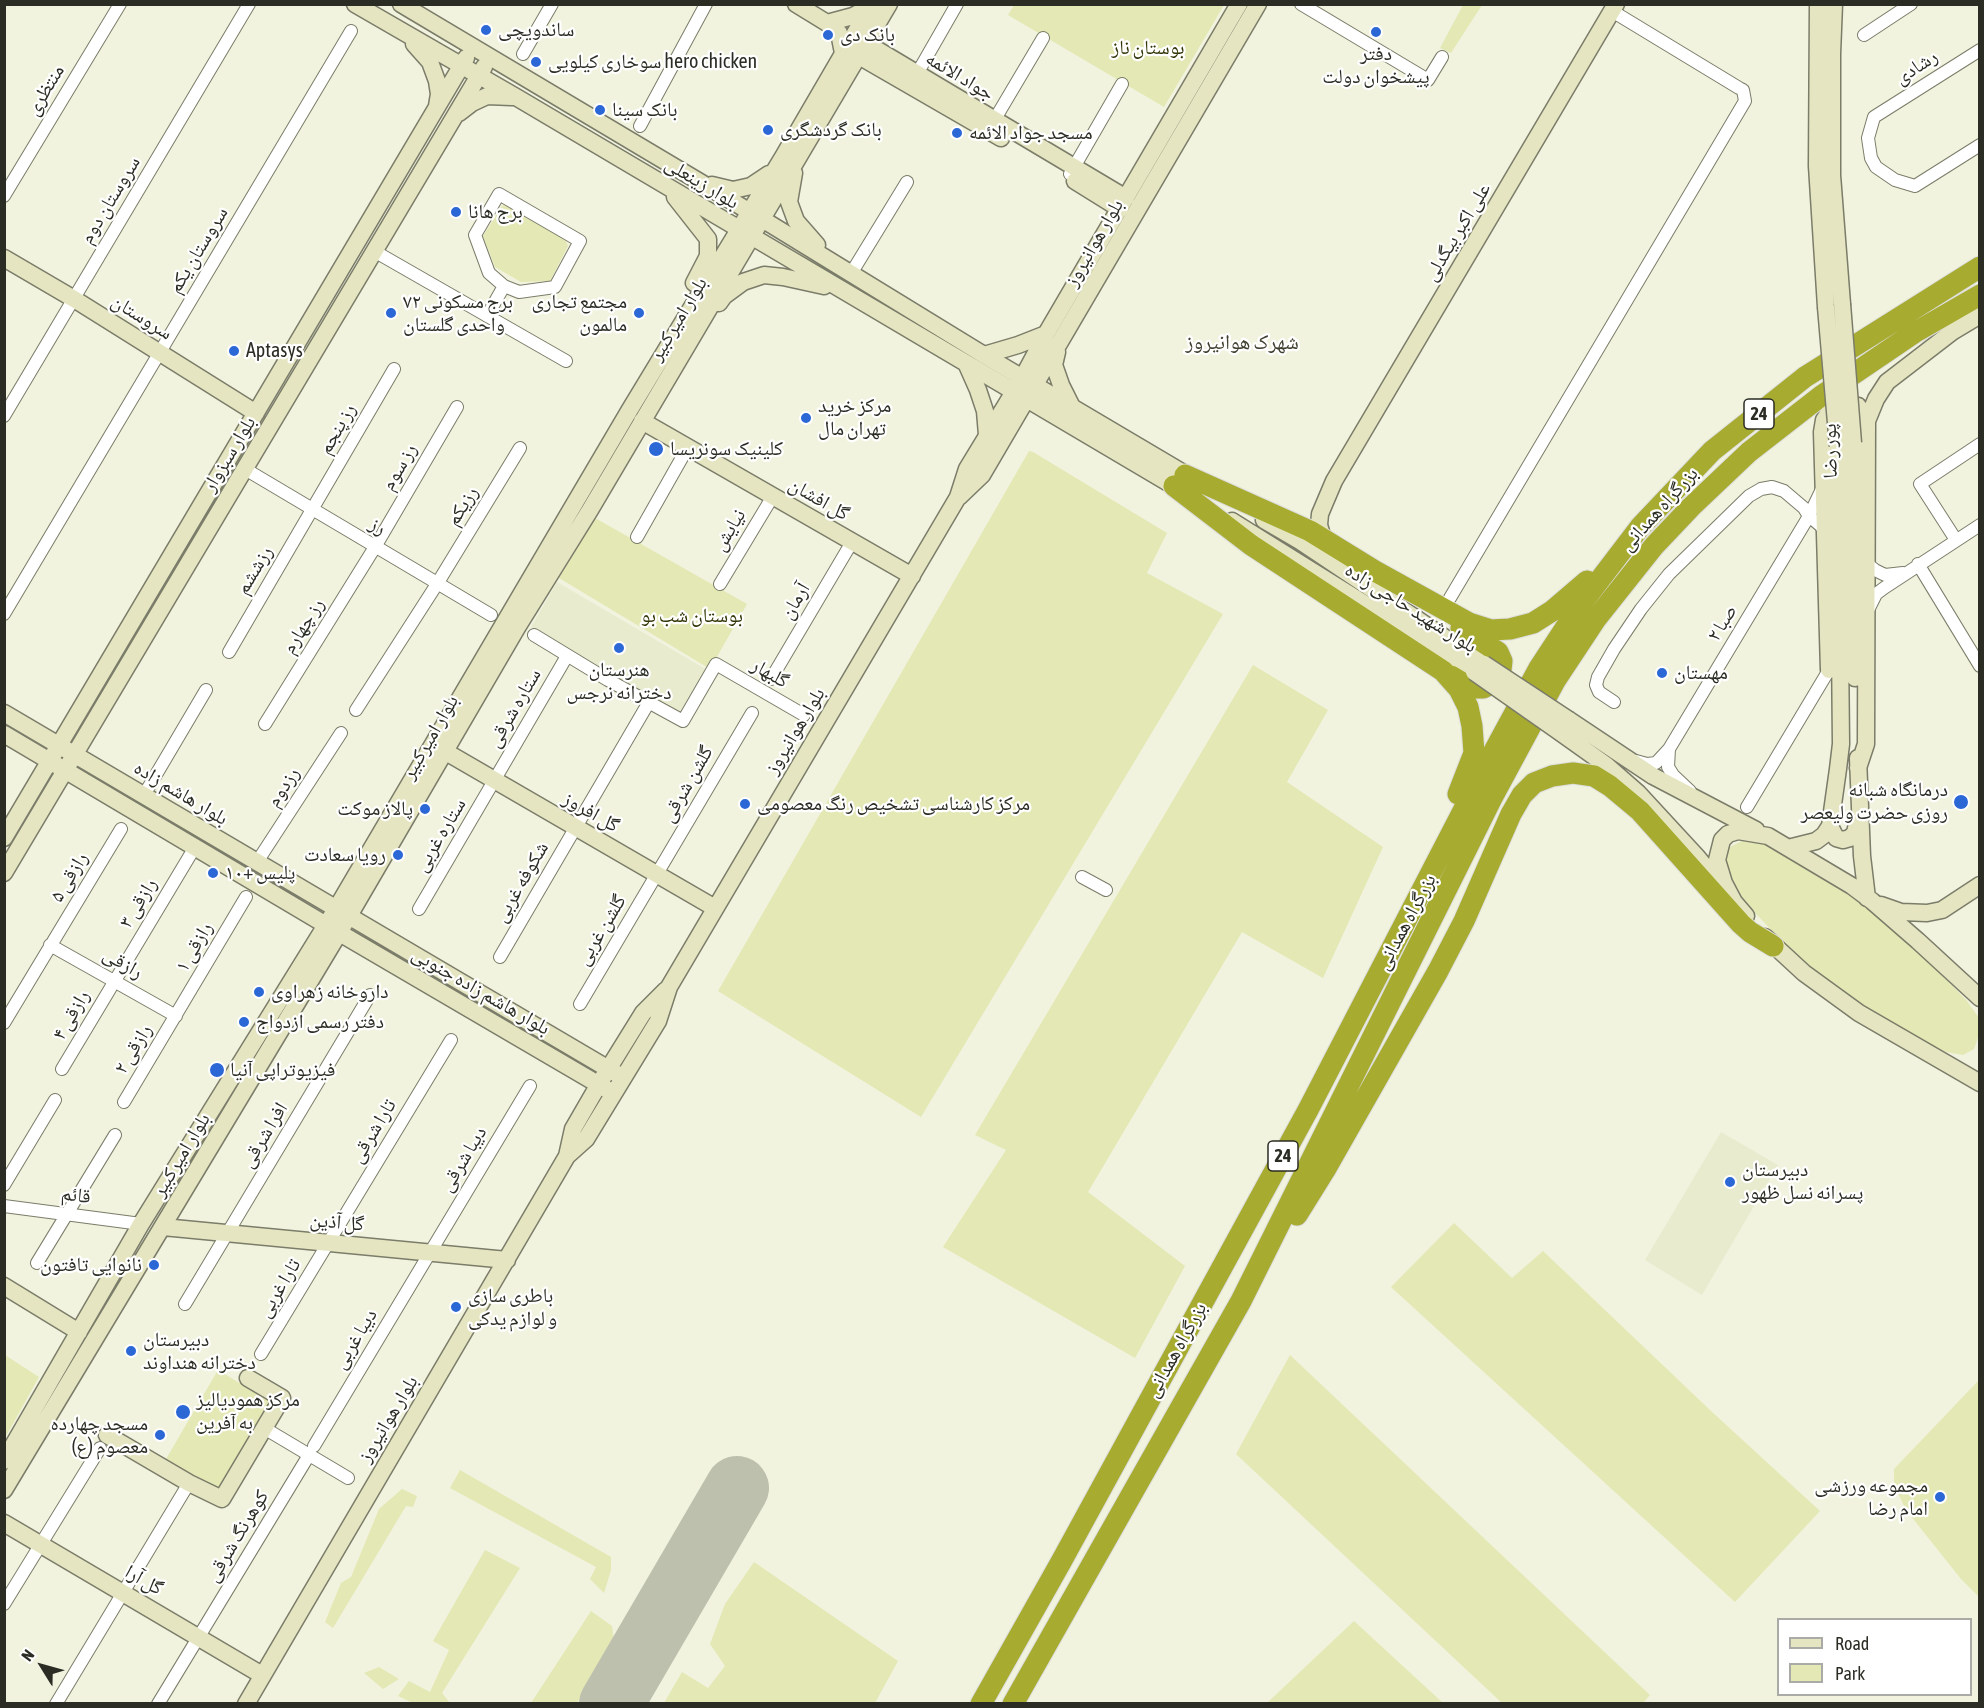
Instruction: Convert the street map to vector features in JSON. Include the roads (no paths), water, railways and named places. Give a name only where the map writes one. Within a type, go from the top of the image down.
[{"type":"highway","name":"بزرگراه همدانی","points":[[981,1704],[1308,1110],[1539,668],[1580,607],[1640,527],[1712,451],[1805,377],[1980,267]]},
{"type":"highway","name":"بزرگراه همدانی","points":[[1013,1704],[1241,1301],[1492,798],[1555,681],[1596,619],[1654,546],[1749,452],[1821,396],[1914,333],[1980,295]]},
{"type":"highway","points":[[1179,480],[1310,531],[1498,652],[1502,662],[1497,678],[1483,688],[1476,688],[1466,685],[1443,671],[1251,545],[1179,480]]},
{"type":"highway","points":[[1374,572],[1469,623],[1491,630],[1510,629],[1533,623],[1573,595],[1640,527]]},
{"type":"highway","points":[[1308,1110],[1367,977],[1452,808],[1474,753],[1468,707],[1458,689],[1443,671]]},
{"type":"highway","points":[[1241,1301],[1325,1170],[1411,1019],[1464,921],[1511,814],[1522,795],[1534,783],[1552,776],[1573,773],[1594,776],[1610,786],[1640,811],[1741,924],[1773,946]]},
{"type":"main road","name":"بلوار زینعلی","points":[[355,4],[966,363],[1025,388]]},
{"type":"main road","name":"بلوار زینعلی","points":[[401,4],[856,275],[984,355],[1025,388]]},
{"type":"main road","points":[[796,4],[827,23],[856,51]]},
{"type":"main road","name":"بلوار امیرکبیر","points":[[4,1490],[163,1227],[342,912],[636,416],[789,160],[856,51],[889,4]]},
{"type":"main road","name":"بلوار هوانیروز","points":[[958,497],[982,475],[1025,388],[1046,334],[1239,4]]},
{"type":"main road","name":"بلوار هوانیروز","points":[[567,1156],[586,1139],[658,1021],[669,987],[958,497],[967,469],[987,435],[1058,346],[1258,4]]},
{"type":"main road","name":"پور رضا","points":[[1818,4],[1817,166],[1834,305],[1845,444],[1851,540],[1862,856],[1870,899]]},
{"type":"main road","name":"پور رضا","points":[[1834,4],[1832,175],[1834,305]]},
{"type":"main road","points":[[827,23],[853,16],[871,6]]},
{"type":"main road","name":"بلوار امیرکبیر","points":[[856,51],[871,6]]},
{"type":"main road","name":"علی اکبر بیگدلی","points":[[1330,544],[1322,534],[1319,525],[1320,514],[1334,481],[1614,8]]},
{"type":"main road","points":[[403,32],[430,62],[439,94],[436,109]]},
{"type":"main road","name":"بلوار سبزوار","points":[[4,837],[473,47]]},
{"type":"main road","name":"جواد الائمه","points":[[856,51],[914,80],[1123,204]]},
{"type":"main road","name":"بلوار سبزوار","points":[[4,873],[490,57]]},
{"type":"main road","points":[[454,117],[472,103],[487,96],[516,97]]},
{"type":"main road","points":[[677,170],[714,186],[733,190],[751,186],[789,160]]},
{"type":"main road","points":[[789,160],[789,202],[795,221],[813,243],[856,275]]},
{"type":"main road","points":[[636,416],[663,333],[708,256],[708,239],[665,185]]},
{"type":"main road","name":"بلوار امیرکبیر","points":[[342,912],[446,752],[636,416],[693,337],[745,233]]},
{"type":"main road","name":"سروستان","points":[[4,258],[256,413]]},
{"type":"main road","points":[[693,337],[724,296],[743,282],[764,275],[783,277],[844,292]]},
{"type":"main road","points":[[1858,768],[1866,744],[1867,421],[1876,399],[1887,382],[1952,332],[1980,315]]},
{"type":"main road","points":[[984,355],[1046,334]]},
{"type":"main road","points":[[1058,346],[1054,365],[1061,385],[1074,409]]},
{"type":"main road","points":[[966,363],[985,411],[987,435]]},
{"type":"main road","name":"بلوار شهید حاجی زاده","points":[[1025,388],[1074,409],[1269,542],[1479,668],[1565,727],[1624,756],[1653,776],[1768,836],[1870,899]]},
{"type":"main road","name":"بلوار شهید حاجی زاده","points":[[1025,388],[1179,480]]},
{"type":"main road","points":[[1838,769],[1831,724],[1822,432],[1824,420],[1830,411],[1844,404],[1857,406],[1867,421]]},
{"type":"main road","name":"گل افشان","points":[[636,416],[912,576]]},
{"type":"main road","name":"پور رضا","points":[[1830,826],[1841,732],[1845,444]]},
{"type":"main road","name":"علی اکبر بیگدلی","points":[[1276,516],[1297,520],[1304,517],[1334,481]]},
{"type":"main road","name":"بلوار هاشم زاده","points":[[4,713],[342,912]]},
{"type":"main road","name":"بلوار شهید حاجی زاده","points":[[1565,727],[1638,793],[1698,858],[1734,902]]},
{"type":"main road","name":"بلوار هاشم زاده","points":[[4,734],[333,929]]},
{"type":"main road","name":"گل افروز","points":[[446,752],[715,908]]},
{"type":"main road","points":[[1830,826],[1836,838],[1843,840],[1850,838],[1855,833],[1860,813]]},
{"type":"main road","points":[[1788,848],[1816,841],[1830,826]]},
{"type":"main road","points":[[1768,836],[1738,831],[1728,834],[1722,840],[1717,860],[1719,871],[1734,902],[1773,946],[1804,973],[1859,1013],[1980,1083]]},
{"type":"main road","points":[[1870,899],[1901,912],[1927,913],[1942,910],[1980,885]]},
{"type":"main road","points":[[1870,899],[1980,998]]},
{"type":"main road","name":"بلوار هاشم زاده جنوبی","points":[[342,912],[623,1078]]},
{"type":"main road","name":"بلوار امیرکبیر","points":[[4,1461],[141,1224],[333,929]]},
{"type":"main road","name":"بلوار هاشم زاده جنوبی","points":[[333,929],[614,1093]]},
{"type":"main road","name":"بلوار هوانیروز","points":[[246,1704],[567,1156],[573,1129],[599,1084],[643,1012],[669,987]]},
{"type":"main road","name":"گل آذین","points":[[163,1227],[507,1260]]},
{"type":"main road","points":[[4,1287],[79,1332]]},
{"type":"main road","points":[[104,1442],[222,1499],[282,1398],[248,1378]]},
{"type":"main road","name":"گل آرا","points":[[4,1523],[262,1675]]},
{"type":"street","name":"منتظری","points":[[4,196],[120,4]]},
{"type":"street","name":"سروستان دوم","points":[[4,416],[249,4]]},
{"type":"street","points":[[523,54],[552,4]]},
{"type":"street","points":[[640,126],[706,4]]},
{"type":"street","points":[[914,80],[957,4]]},
{"type":"street","points":[[1301,4],[1428,80],[1442,57]]},
{"type":"street","points":[[1864,35],[1911,4]]},
{"type":"street","points":[[1450,598],[1745,100],[1743,90],[1614,8]]},
{"type":"street","name":"سروستان یکم","points":[[4,614],[351,31]]},
{"type":"street","points":[[991,126],[1043,38]]},
{"type":"street","name":"رشادی","points":[[1980,50],[1874,117],[1868,138],[1876,167],[1884,174],[1914,186],[1980,145]]},
{"type":"street","points":[[1071,173],[1122,84]]},
{"type":"street","points":[[856,275],[907,182]]},
{"type":"street","points":[[499,194],[580,241],[555,287],[519,292],[504,286],[489,273],[475,235],[499,194]]},
{"type":"street","points":[[374,251],[566,361]]},
{"type":"street","points":[[487,316],[504,286]]},
{"type":"street","name":"رز پنجم","points":[[314,508],[394,369]]},
{"type":"street","name":"رز سوم","points":[[375,547],[457,407]]},
{"type":"street","points":[[1956,540],[1920,484],[1980,444]]},
{"type":"street","points":[[637,537],[688,447]]},
{"type":"street","name":"رزیکم","points":[[437,584],[520,448]]},
{"type":"street","name":"رز","points":[[245,469],[491,615]]},
{"type":"street","name":"صبا ۲","points":[[1669,749],[1809,516],[1824,483]]},
{"type":"street","points":[[1614,702],[1599,692],[1596,685],[1609,658],[1641,609],[1707,535],[1749,496],[1761,489],[1772,487],[1784,491],[1794,498],[1825,533]]},
{"type":"street","name":"نیایش","points":[[720,584],[773,496]]},
{"type":"street","name":"رزششم","points":[[229,652],[314,508]]},
{"type":"street","points":[[1866,620],[1870,603],[1876,594],[1904,573],[1980,525]]},
{"type":"street","name":"آرمان","points":[[771,679],[852,542]]},
{"type":"street","name":"رز چهارم","points":[[265,724],[375,547]]},
{"type":"street","points":[[1866,563],[1885,574],[1904,573]]},
{"type":"street","points":[[1918,564],[1975,648],[1980,666]]},
{"type":"street","points":[[356,710],[437,584]]},
{"type":"street","points":[[534,635],[649,702]]},
{"type":"street","name":"ستاره شرقی","points":[[495,780],[567,656]]},
{"type":"street","name":"گلبهار","points":[[649,702],[682,721],[716,664],[804,715]]},
{"type":"street","points":[[1748,807],[1829,670]]},
{"type":"street","points":[[144,795],[206,690]]},
{"type":"street","name":"شکوفه غربی","points":[[500,957],[649,702]]},
{"type":"street","name":"گلشن شرقی","points":[[656,875],[752,713]]},
{"type":"street","name":"رزدوم","points":[[257,862],[341,733]]},
{"type":"street","points":[[1624,756],[1638,762],[1656,764],[1669,749]]},
{"type":"street","points":[[1669,749],[1668,767],[1673,775],[1707,805]]},
{"type":"street","name":"ستاره غربی","points":[[419,909],[495,780]]},
{"type":"street","name":"رازقی ۵","points":[[4,1023],[121,829]]},
{"type":"street","name":"رازقی ۳","points":[[114,980],[195,847]]},
{"type":"street","name":"گلشن غربی","points":[[580,1004],[656,875]]},
{"type":"street","points":[[1082,877],[1106,890]]},
{"type":"street","name":"رازقی ۱","points":[[176,1016],[246,897]]},
{"type":"street","name":"رازقی","points":[[51,945],[176,1016]]},
{"type":"street","name":"رازقی ۴","points":[[62,1069],[114,980]]},
{"type":"street","name":"افرا شرقی","points":[[185,1304],[370,995]]},
{"type":"street","name":"رازقی ۲","points":[[124,1102],[176,1016]]},
{"type":"street","name":"تارا شرقی","points":[[329,1243],[451,1040]]},
{"type":"street","name":"دیبا شرقی","points":[[430,1252],[530,1086]]},
{"type":"street","points":[[4,1185],[55,1100]]},
{"type":"street","points":[[37,1263],[114,1135]]},
{"type":"street","name":"قائم","points":[[4,1206],[141,1224]]},
{"type":"street","name":"تارا غربی","points":[[261,1354],[329,1243]]},
{"type":"street","name":"دیبا غربی","points":[[311,1451],[430,1252]]},
{"type":"street","points":[[264,1428],[311,1451],[348,1478]]},
{"type":"street","points":[[4,1604],[104,1442]]},
{"type":"street","name":"کوهرنگ شرقی","points":[[159,1704],[311,1451]]},
{"type":"street","points":[[56,1704],[189,1483]]},
{"type":"place","name":"ساندویچی","points":[[486,30]]},
{"type":"place","name":"دفتر پیشخوان دولت","points":[[1376,32]]},
{"type":"place","name":"بانک دی","points":[[828,35]]},
{"type":"place","name":"سوخاری کیلویی hero chicken","points":[[536,62]]},
{"type":"place","name":"بانک سینا","points":[[600,110]]},
{"type":"place","name":"بانک گردشگری","points":[[768,130]]},
{"type":"place","name":"مسجد جواد الائمه","points":[[957,133]]},
{"type":"place","name":"برج هانا","points":[[456,212]]},
{"type":"place","name":"برج مسکونی ۷۲ واحدی گلستان","points":[[391,313]]},
{"type":"place","name":"مجتمع تجاری مالمون","points":[[639,313]]},
{"type":"place","name":"Aptasys","points":[[234,351]]},
{"type":"place","name":"مرکز خرید تهران مال","points":[[806,418]]},
{"type":"place","name":"کلینیک سونریسا","points":[[656,449]]},
{"type":"place","name":"هنرستان دخترانه نرجس","points":[[619,648]]},
{"type":"place","name":"مهستان","points":[[1662,673]]},
{"type":"place","name":"درمانگاه شبانه روزی حضرت ولیعصر","points":[[1961,802]]},
{"type":"place","name":"مرکز کارشناسی تشخیص رنگ معصومی","points":[[745,804]]},
{"type":"place","name":"پالاز موکت","points":[[425,809]]},
{"type":"place","name":"رویا سعادت","points":[[398,855]]},
{"type":"place","name":"پلیس +۱۰","points":[[213,873]]},
{"type":"place","name":"داروخانه زهراوی","points":[[259,992]]},
{"type":"place","name":"دفتر رسمی ازدواج","points":[[244,1022]]},
{"type":"place","name":"فیزیوتراپی آنیا","points":[[217,1070]]},
{"type":"place","name":"دبیرستان پسرانه نسل ظهور","points":[[1730,1182]]},
{"type":"place","name":"نانوایی تافتون","points":[[154,1265]]},
{"type":"place","name":"باطری سازی و لوازم یدکی","points":[[456,1307]]},
{"type":"place","name":"دبیرستان دخترانه هنداوند","points":[[131,1351]]},
{"type":"place","name":"مرکز همودیالیز به آفرین","points":[[183,1412]]},
{"type":"place","name":"مسجد چهارده معصوم (ع)","points":[[160,1435]]},
{"type":"place","name":"مجموعه ورزشی امام رضا","points":[[1940,1497]]},
{"type":"district","name":"شهرک هوانیروز","points":[[1242,342]]},
{"type":"park label","name":"بوستان ناز","points":[[1148,48]]},
{"type":"park label","name":"بوستان شب بو","points":[[692,616]]}]
